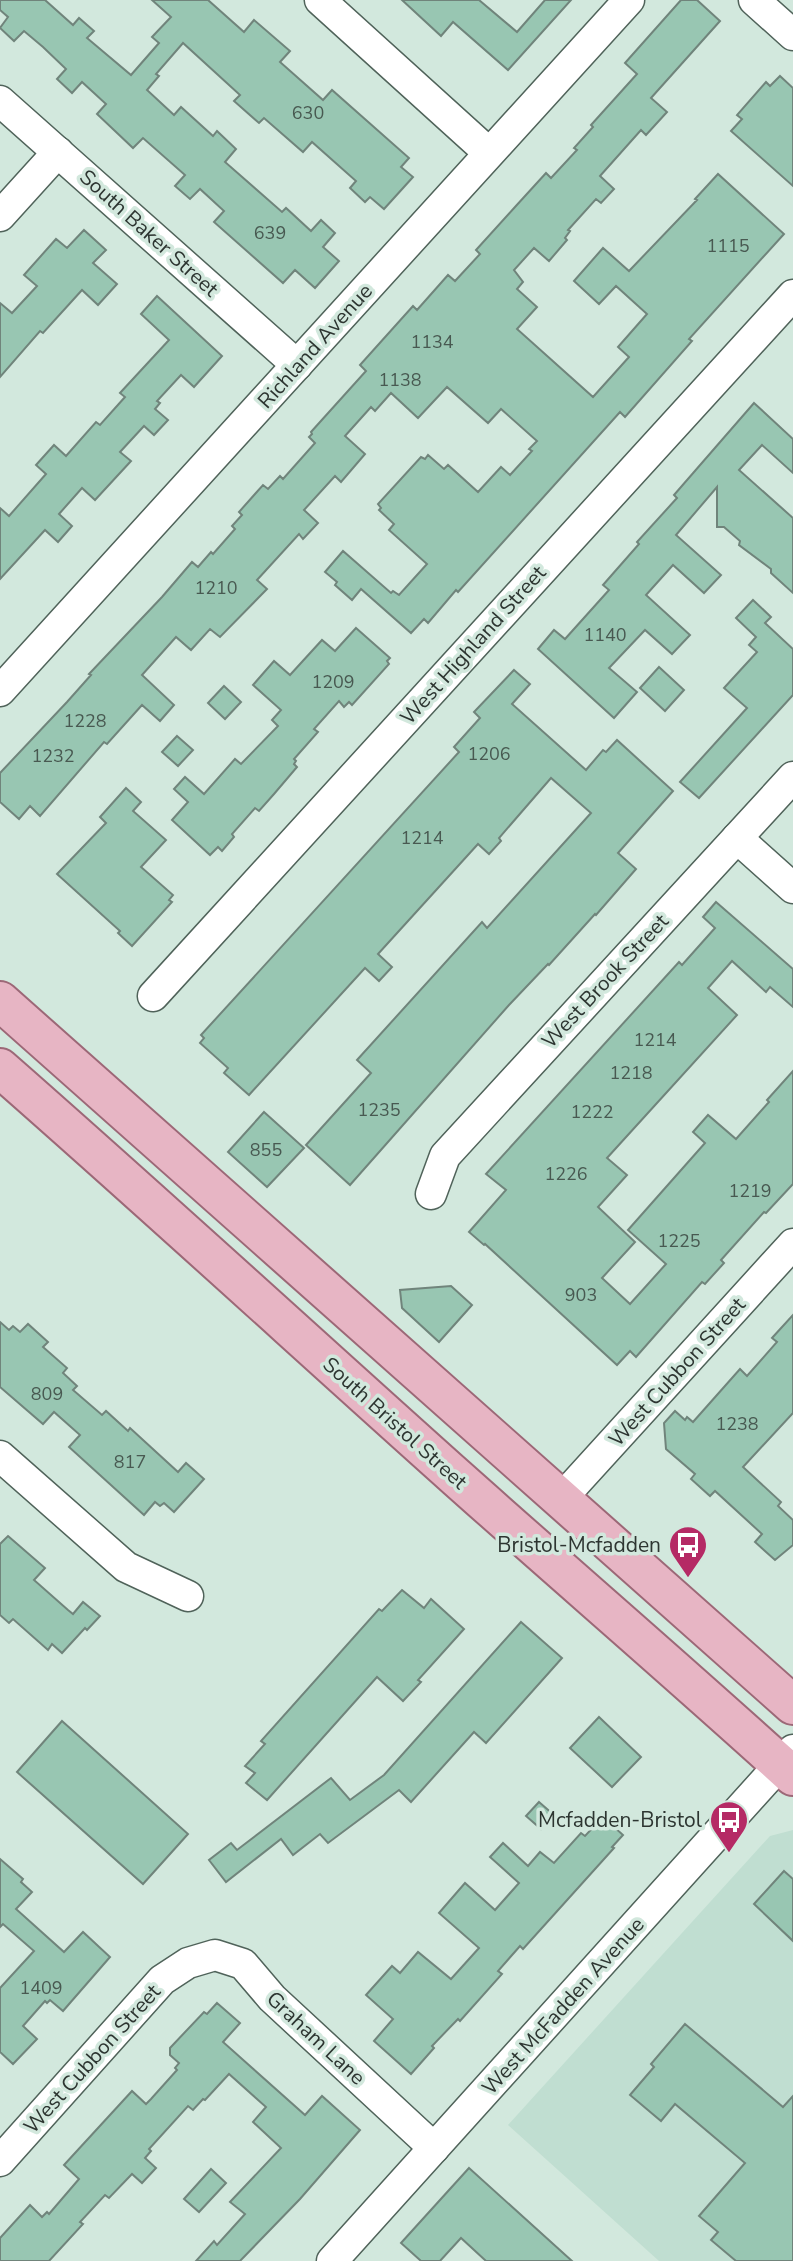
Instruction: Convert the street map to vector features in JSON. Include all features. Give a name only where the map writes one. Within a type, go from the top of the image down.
[{"type":"main road","points":[[0,1000],[793,1705]]},
{"type":"main road","points":[[0,1028],[99,1088]]},
{"type":"main road","name":"South Bristol Street","points":[[0,1068],[569,1578],[789,1764]]},
{"type":"street","points":[[320,0],[489,153]]},
{"type":"street","name":"Richland Avenue","points":[[0,691],[629,0]]},
{"type":"street","points":[[754,0],[793,35]]},
{"type":"street","name":"South Baker Street","points":[[0,101],[297,365]]},
{"type":"street","points":[[0,216],[58,152]]},
{"type":"street","name":"West Highland Street","points":[[153,996],[793,295]]},
{"type":"street","name":"West Brook Street","points":[[431,1194],[445,1156],[793,777]]},
{"type":"street","points":[[737,838],[793,888]]},
{"type":"street","name":"West Cubbon Street","points":[[561,1499],[793,1244]]},
{"type":"street","points":[[0,1456],[126,1567],[188,1596]]},
{"type":"street","name":"West McFadden Avenue","points":[[332,2261],[789,1764]]},
{"type":"street","name":"Graham Lane","points":[[188,1963],[215,1955],[243,1964],[272,1998],[434,2148]]},
{"type":"street","name":"West Cubbon Street","points":[[0,2161],[162,1980],[188,1963]]},
{"type":"shaded area","points":[[793,1830],[793,2261],[659,2261],[508,2125],[770,1836]]},
{"type":"building","points":[[0,0],[45,0],[73,25],[79,18],[94,31],[87,38],[131,75],[159,43],[152,37],[171,17],[152,0],[208,0],[244,32],[254,20],[290,51],[280,62],[323,100],[332,90],[409,158],[401,167],[413,177],[384,209],[370,197],[365,202],[350,188],[356,181],[312,142],[303,152],[264,118],[259,123],[234,101],[240,95],[183,43],[156,74],[159,76],[147,90],[174,115],[181,107],[213,136],[217,131],[236,149],[225,162],[282,212],[286,208],[311,231],[321,220],[335,233],[323,247],[339,261],[315,288],[295,270],[283,283],[214,222],[224,211],[200,189],[190,199],[175,186],[185,175],[143,138],[133,148],[97,114],[106,104],[82,82],[72,93],[57,79],[66,69],[43,47],[24,31],[14,41],[0,28],[8,17],[0,10]]},
{"type":"building","points":[[402,0],[479,0],[517,32],[545,0],[571,0],[508,70],[453,22],[441,36]]},
{"type":"building","points":[[681,0],[697,0],[720,21],[651,98],[667,112],[646,135],[641,130],[600,176],[614,189],[601,203],[596,199],[568,230],[570,231],[565,238],[567,240],[549,261],[534,248],[514,270],[523,282],[517,289],[537,307],[517,329],[593,397],[629,357],[618,347],[647,314],[616,286],[599,304],[574,281],[603,248],[629,271],[697,200],[695,199],[718,174],[784,234],[689,339],[692,341],[625,417],[620,412],[458,592],[456,590],[428,623],[424,619],[411,633],[361,589],[352,600],[325,572],[343,551],[391,593],[393,591],[399,595],[427,564],[389,530],[394,524],[379,510],[381,508],[378,504],[421,457],[425,459],[428,455],[444,469],[448,465],[478,492],[501,467],[510,475],[532,451],[529,449],[537,441],[501,409],[488,423],[447,387],[418,418],[391,393],[375,411],[371,407],[345,436],[365,454],[341,482],[335,476],[304,510],[318,523],[303,539],[299,534],[257,580],[267,589],[220,637],[210,629],[191,650],[176,637],[142,675],[174,705],[160,721],[142,705],[107,744],[104,742],[40,816],[30,806],[19,819],[0,802],[0,773],[192,562],[198,567],[211,552],[213,554],[235,529],[232,526],[242,515],[239,512],[263,485],[268,489],[280,476],[283,479],[315,443],[309,437],[311,432],[366,371],[360,365],[413,306],[417,310],[448,275],[455,281],[480,254],[476,250],[546,173],[551,178],[577,150],[574,148],[593,127],[591,125],[637,74],[625,63]]},
{"type":"building","points":[[780,76],[793,88],[793,186],[731,131],[742,119],[737,115],[766,82],[770,86]]},
{"type":"building","points":[[84,230],[106,250],[93,263],[117,284],[98,305],[82,290],[43,333],[40,331],[0,377],[0,303],[12,313],[37,286],[24,275],[56,239],[67,248]]},
{"type":"building","points":[[157,296],[222,356],[194,387],[181,375],[157,401],[160,403],[155,409],[168,420],[154,435],[144,426],[120,452],[131,461],[95,500],[82,488],[59,514],[72,526],[58,542],[45,530],[0,579],[0,508],[9,516],[46,474],[36,465],[54,445],[66,456],[96,422],[100,425],[125,397],[120,393],[169,340],[141,314]]},
{"type":"building","points":[[754,403],[793,439],[793,473],[762,445],[739,470],[793,518],[793,593],[771,573],[771,569],[739,545],[740,541],[724,527],[717,527],[717,487],[676,535],[721,575],[704,593],[673,565],[646,595],[690,635],[672,654],[645,630],[609,668],[637,692],[614,718],[538,649],[554,630],[565,639],[609,590],[603,585],[677,498],[674,495]]},
{"type":"building","points":[[753,600],[771,617],[765,623],[793,649],[793,695],[699,798],[680,782],[747,708],[724,688],[757,652],[749,645],[756,637],[736,618]]},
{"type":"building","points":[[356,628],[390,658],[387,661],[389,664],[352,705],[349,702],[344,707],[339,701],[314,729],[318,732],[294,759],[297,767],[259,811],[255,808],[232,834],[234,837],[222,851],[218,847],[210,855],[172,820],[188,802],[174,789],[185,777],[204,794],[235,759],[241,764],[278,726],[272,720],[281,710],[253,685],[274,661],[290,675],[322,640],[335,651]]},
{"type":"building","points":[[659,667],[684,690],[665,711],[640,688]]},
{"type":"building","points":[[514,670],[530,684],[512,704],[586,770],[603,750],[606,752],[617,740],[673,791],[618,853],[636,869],[596,915],[509,1005],[350,1185],[306,1145],[371,1073],[357,1060],[482,922],[487,928],[591,813],[551,778],[499,838],[501,841],[489,854],[478,844],[378,954],[392,967],[379,981],[365,968],[249,1095],[224,1073],[228,1068],[200,1043],[204,1038],[201,1035],[459,752],[454,747],[480,718],[474,712]]},
{"type":"building","points":[[224,686],[241,702],[225,719],[208,703]]},
{"type":"building","points":[[177,736],[193,750],[178,766],[162,752]]},
{"type":"building","points":[[126,788],[141,802],[133,811],[166,840],[141,867],[173,895],[169,900],[172,902],[132,946],[118,933],[120,931],[57,874],[106,823],[100,817]]},
{"type":"building","points":[[716,902],[793,969],[793,1007],[770,987],[766,992],[732,961],[708,988],[737,1015],[607,1158],[627,1175],[598,1207],[635,1242],[602,1278],[630,1304],[666,1264],[628,1230],[705,1143],[693,1132],[708,1115],[736,1139],[793,1071],[793,1184],[766,1213],[764,1212],[721,1260],[724,1263],[705,1284],[702,1282],[636,1357],[630,1351],[617,1365],[469,1232],[506,1190],[486,1174],[679,962],[682,965],[715,928],[703,917]]},
{"type":"building","points":[[264,1112],[304,1148],[267,1187],[228,1152]]},
{"type":"building","points":[[451,1286],[472,1305],[439,1342],[402,1308],[400,1290]]},
{"type":"building","points":[[793,1315],[793,1413],[743,1467],[781,1502],[778,1506],[793,1520],[793,1545],[775,1560],[755,1542],[762,1534],[715,1491],[710,1496],[691,1479],[695,1474],[666,1449],[664,1423],[675,1411],[685,1420],[687,1417],[693,1422],[740,1369],[747,1376],[777,1342],[772,1338]]},
{"type":"building","points":[[0,1322],[9,1330],[13,1326],[20,1332],[28,1324],[48,1342],[43,1347],[67,1368],[63,1373],[77,1386],[73,1390],[102,1415],[106,1411],[128,1431],[130,1428],[178,1472],[186,1463],[204,1479],[174,1512],[164,1503],[160,1506],[155,1502],[144,1515],[69,1447],[80,1435],[54,1412],[43,1424],[0,1387]]},
{"type":"building","points":[[8,1536],[45,1568],[34,1580],[68,1610],[73,1614],[83,1602],[100,1616],[62,1653],[52,1644],[48,1650],[13,1619],[9,1623],[0,1615],[0,1544]]},
{"type":"building","points":[[402,1590],[424,1608],[431,1599],[464,1629],[418,1680],[421,1682],[403,1701],[377,1677],[267,1800],[246,1783],[255,1773],[245,1766],[265,1744],[261,1741],[379,1609],[382,1611]]},
{"type":"building","points":[[521,1622],[562,1658],[486,1743],[474,1732],[411,1802],[399,1790],[328,1843],[320,1834],[293,1855],[281,1839],[226,1882],[209,1860],[231,1843],[237,1850],[331,1778],[350,1800],[384,1775]]},
{"type":"building","points":[[599,1717],[641,1757],[612,1787],[570,1748]]},
{"type":"building","points":[[62,1721],[188,1834],[143,1884],[17,1772]]},
{"type":"building","points":[[539,1802],[554,1815],[541,1829],[526,1816]]},
{"type":"building","points":[[603,1817],[623,1835],[612,1847],[614,1848],[523,1949],[520,1946],[498,1971],[502,1974],[460,2021],[458,2019],[432,2046],[434,2048],[411,2074],[374,2041],[393,2019],[366,1995],[392,1966],[400,1973],[418,1952],[451,1979],[479,1948],[439,1913],[465,1883],[495,1910],[519,1883],[490,1857],[503,1843],[528,1866],[540,1852],[554,1863],[581,1833],[585,1836]]},
{"type":"building","points":[[0,1859],[23,1879],[21,1882],[32,1892],[16,1909],[64,1952],[83,1932],[110,1957],[63,2011],[50,2000],[47,2003],[45,2001],[23,2026],[37,2039],[13,2064],[0,2052],[0,1988],[34,1951],[3,1924],[0,1927]]},
{"type":"building","points":[[784,1871],[793,1879],[793,1941],[754,1904]]},
{"type":"building","points":[[217,2003],[240,2023],[223,2042],[305,2115],[322,2096],[360,2130],[300,2199],[240,2261],[196,2261],[214,2241],[217,2245],[245,2214],[230,2202],[281,2148],[253,2122],[266,2107],[229,2074],[193,2110],[188,2106],[149,2149],[151,2151],[145,2158],[156,2168],[142,2183],[132,2174],[109,2198],[105,2195],[49,2261],[0,2261],[0,2238],[30,2205],[42,2217],[47,2212],[49,2214],[79,2179],[64,2165],[132,2091],[146,2104],[151,2099],[177,2070],[175,2068],[179,2063],[170,2055],[170,2048],[204,2012],[207,2014]]},
{"type":"building","points":[[685,2024],[783,2107],[793,2096],[793,2261],[736,2261],[711,2240],[718,2232],[699,2216],[745,2163],[675,2104],[661,2121],[630,2095],[654,2067],[651,2064]]},
{"type":"building","points":[[469,2168],[572,2261],[486,2261],[461,2238],[440,2261],[421,2261],[401,2243]]},
{"type":"building","points":[[211,2169],[226,2183],[199,2212],[184,2199]]},
{"type":"place","name":"Bristol-Mcfadden","points":[[688,1579]]},
{"type":"place","name":"Mcfadden-Bristol","points":[[729,1854]]}]
